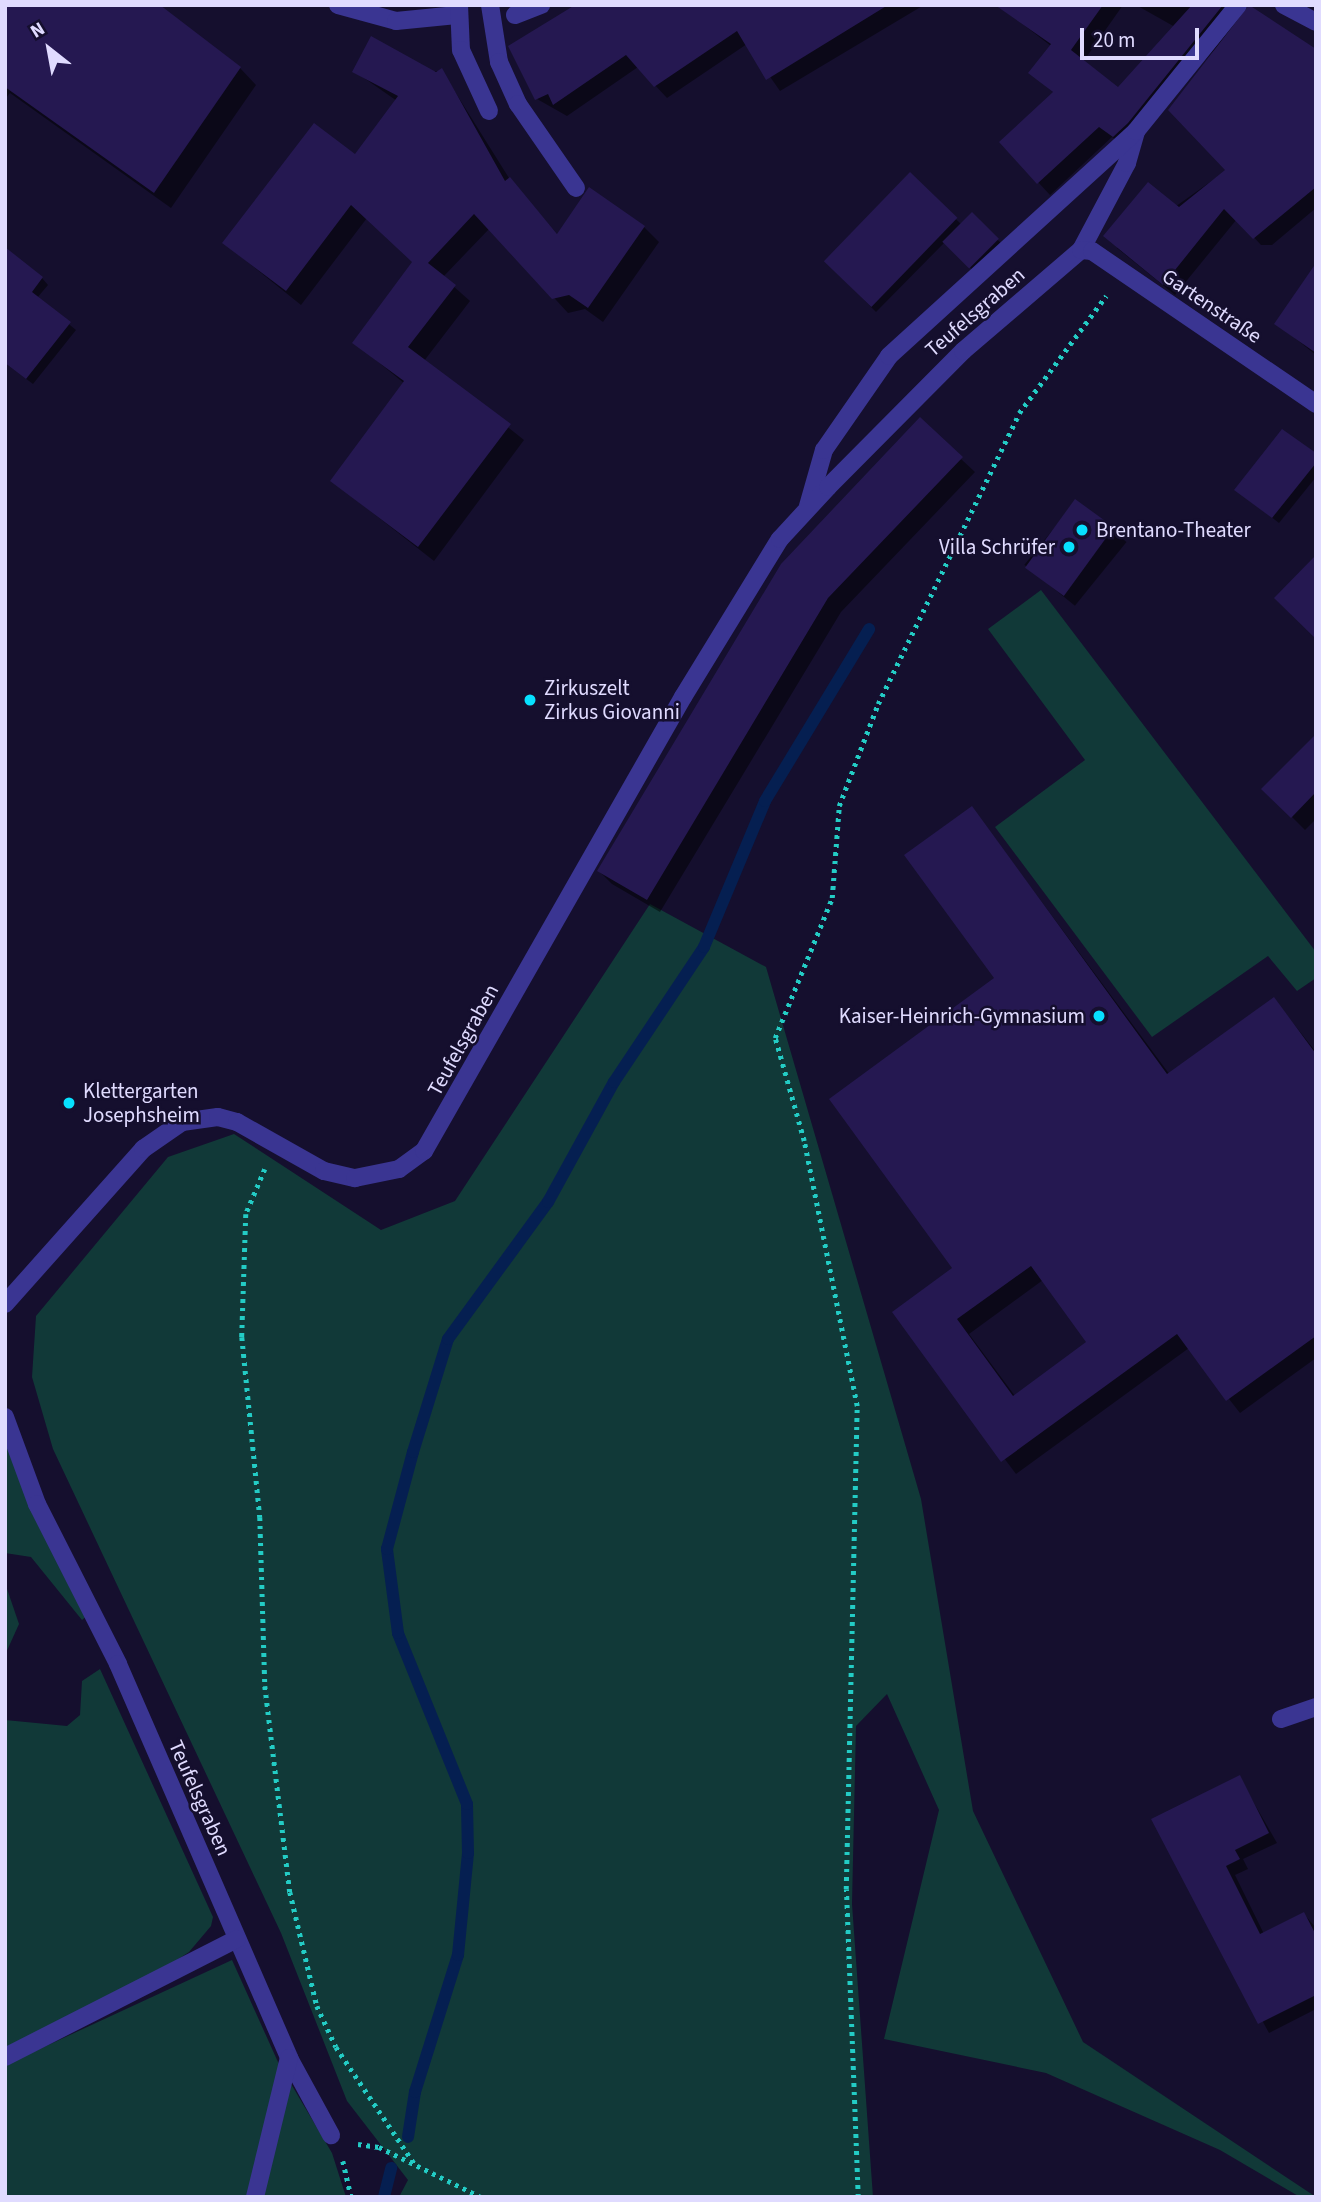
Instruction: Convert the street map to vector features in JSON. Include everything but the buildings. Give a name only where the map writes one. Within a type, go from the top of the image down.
[{"type":"street","points":[[338,5],[396,21],[458,10],[461,50],[489,111]]},
{"type":"street","points":[[490,5],[499,62],[518,104],[576,188]]},
{"type":"street","points":[[515,15],[541,5]]},
{"type":"street","name":"Teufelsgraben","points":[[808,506],[824,450],[889,356],[1136,131],[1238,5]]},
{"type":"street","points":[[1284,5],[1316,22]]},
{"type":"street","name":"Teufelsgraben","points":[[5,1304],[166,1130],[218,1117],[288,1149],[324,1171],[355,1178],[399,1169],[424,1151],[676,708],[780,539],[808,506],[963,351],[1081,250],[1127,163],[1136,131]]},
{"type":"street","name":"Gartenstraße","points":[[1081,250],[1092,251],[1316,404]]},
{"type":"street","name":"Teufelsgraben","points":[[5,1417],[37,1504],[118,1664],[289,2058],[331,2135]]},
{"type":"street","points":[[1280,1719],[1316,1707]]},
{"type":"street","points":[[5,2057],[237,1939]]},
{"type":"street","points":[[255,2197],[289,2058]]},
{"type":"path","points":[[858,2197],[846,1889],[857,1406],[804,1141],[775,1038],[832,898],[839,806],[878,704],[1019,413],[1099,306]]},
{"type":"path","points":[[288,1149],[266,1167],[246,1214],[242,1337],[260,1517],[265,1686],[290,1892],[317,2006],[336,2047],[414,2163]]},
{"type":"path","points":[[331,2135],[414,2163],[481,2197]]},
{"type":"path","points":[[331,2135],[351,2197]]},
{"type":"green space","points":[[1041,590],[1316,952],[1316,978],[1297,991],[1268,956],[1152,1037],[995,827],[1085,760],[988,629]]},
{"type":"green space","points":[[650,904],[766,967],[921,1499],[973,1811],[1083,2042],[1316,2197],[1300,2197],[1220,2150],[1046,2073],[884,2039],[939,1810],[887,1694],[856,1726],[852,1904],[873,2197],[399,2197],[408,2180],[347,2101],[281,1933],[53,1449],[32,1377],[36,1316],[168,1157],[234,1134],[381,1230],[455,1201]]},
{"type":"green space","points":[[5,1436],[88,1615],[82,1620],[31,1557],[5,1553]]},
{"type":"green space","points":[[5,1583],[19,1624],[5,1655]]},
{"type":"green space","points":[[100,1669],[213,1917],[211,1926],[189,1952],[148,1979],[5,2048],[5,1720],[67,1726],[80,1715],[82,1681]]},
{"type":"green space","points":[[232,1960],[278,2062],[332,2153],[346,2197],[5,2197],[5,2065]]},
{"type":"waterway","points":[[408,2137],[415,2092],[458,1955],[468,1853],[467,1804],[398,1633],[387,1549],[413,1452],[448,1339],[548,1202],[614,1082],[704,947],[765,801],[869,629]]},
{"type":"waterway","points":[[384,2197],[391,2168]]},
{"type":"place","name":"Brentano-Theater","points":[[1082,530]]},
{"type":"place","name":"Villa Schrüfer","points":[[1069,547]]},
{"type":"place","name":"Zirkuszelt Zirkus Giovanni","points":[[530,700]]},
{"type":"place","name":"Kaiser-Heinrich-Gymnasium","points":[[1099,1016]]},
{"type":"place","name":"Klettergarten Josephsheim","points":[[69,1103]]}]
